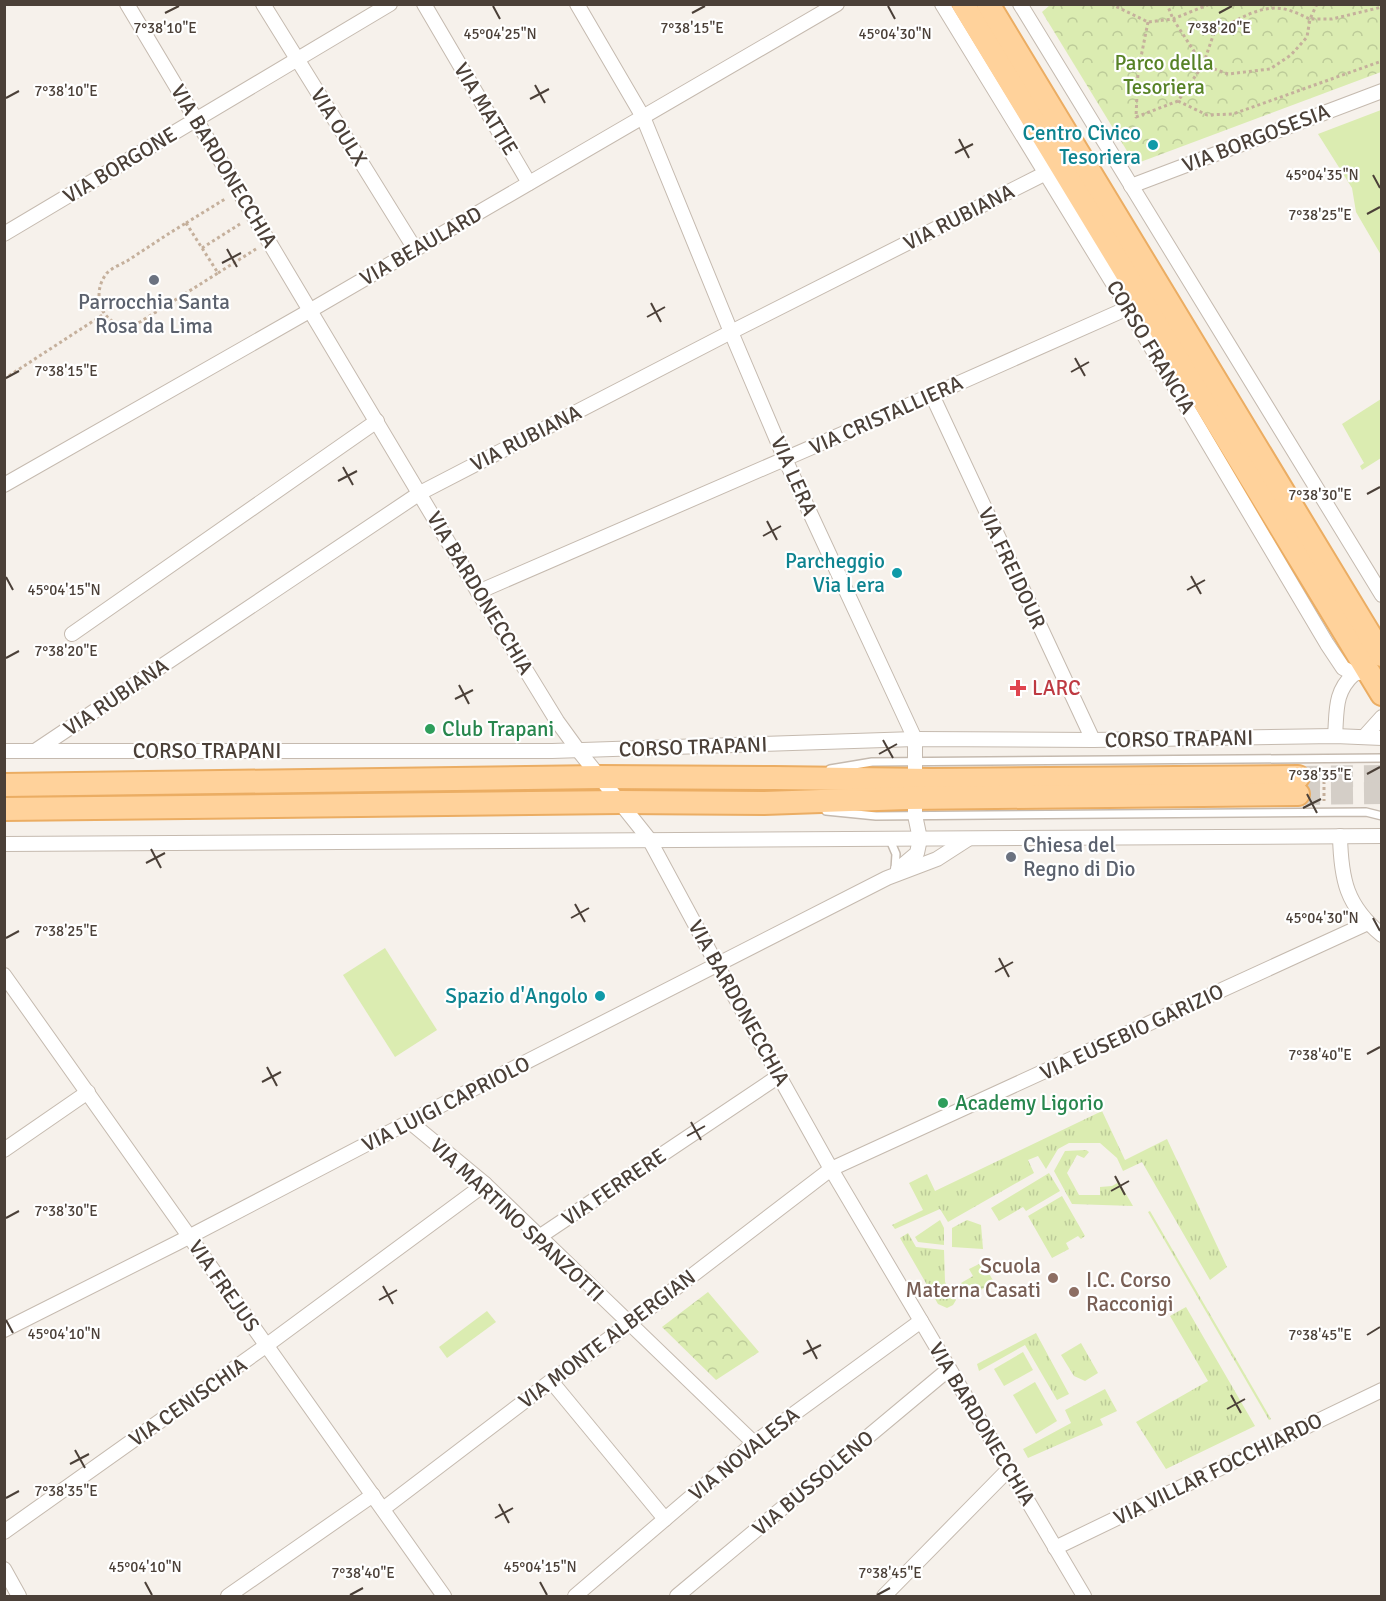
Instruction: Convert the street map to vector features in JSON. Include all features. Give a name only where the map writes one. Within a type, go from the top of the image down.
[{"type":"main road","name":"CORSO FRANCIA","points":[[963,4],[1368,666]]},
{"type":"main road","name":"CORSO FRANCIA","points":[[988,4],[1382,694]]},
{"type":"main road","name":"CORSO TRAPANI","points":[[4,785],[600,777],[774,778],[915,789]]},
{"type":"main road","name":"CORSO TRAPANI","points":[[4,809],[764,802],[915,789],[1298,785]]},
{"type":"street","name":"VIA BARDONECCHIA","points":[[127,4],[478,592],[565,733],[650,839],[831,1169],[1084,1596]]},
{"type":"street","name":"VIA OULX","points":[[264,4],[415,249]]},
{"type":"street","name":"VIA BORGONE","points":[[4,234],[390,4]]},
{"type":"street","name":"VIA MATTIE","points":[[424,4],[529,183]]},
{"type":"street","name":"VIA LERA","points":[[577,4],[643,117],[785,459],[915,739],[915,789],[920,839]]},
{"type":"street","name":"VIA BEAULARD","points":[[4,485],[837,4]]},
{"type":"street","name":"CORSO FRANCIA","points":[[942,4],[1128,308],[1327,644],[1343,668],[1368,666]]},
{"type":"street","points":[[1020,4],[1382,596]]},
{"type":"street","name":"VIA BORGOSESIA","points":[[1131,186],[1382,91]]},
{"type":"street","name":"VIA RUBIANA","points":[[35,751],[420,493],[731,332],[1046,173]]},
{"type":"street","name":"VIA CRISTALLIERA","points":[[478,592],[1128,308]]},
{"type":"street","name":"VIA FREIDOUR","points":[[932,395],[1093,740]]},
{"type":"street","points":[[72,634],[377,421]]},
{"type":"street","points":[[1335,736],[1338,697],[1341,688],[1368,666]]},
{"type":"street","points":[[1364,737],[1382,717]]},
{"type":"street","name":"CORSO TRAPANI","points":[[4,751],[578,750],[915,739],[1093,740],[1335,736],[1382,738]]},
{"type":"street","points":[[1340,836],[1341,866],[1347,890],[1368,923],[1382,935]]},
{"type":"street","points":[[4,844],[1382,836]]},
{"type":"street","name":"VIA LUIGI CAPRIOLO","points":[[891,874],[917,853],[920,839]]},
{"type":"street","name":"VIA LUIGI CAPRIOLO","points":[[4,1330],[189,1237],[891,874],[938,859],[968,839]]},
{"type":"street","name":"VIA EUSEBIO GARIZIO","points":[[831,1169],[1368,923]]},
{"type":"street","name":"VIA FREJUS","points":[[5,978],[444,1596]]},
{"type":"street","name":"VIA FERRERE","points":[[539,1237],[779,1076]]},
{"type":"street","points":[[4,1150],[88,1092]]},
{"type":"street","name":"VIA MARTINO SPANZOTTI","points":[[410,1122],[485,1184],[754,1443]]},
{"type":"street","name":"VIA MONTE ALBERGIAN","points":[[383,1509],[831,1169]]},
{"type":"street","name":"VIA CENISCHIA","points":[[4,1532],[267,1345],[485,1184]]},
{"type":"street","name":"VIA NOVALESA","points":[[575,1596],[754,1443],[921,1321]]},
{"type":"street","name":"VIA BUSSOLENO","points":[[677,1596],[950,1369]]},
{"type":"street","points":[[551,1381],[665,1519]]},
{"type":"street","name":"VIA VILLAR FOCCHIARDO","points":[[1055,1548],[1382,1390]]},
{"type":"street","points":[[884,1596],[1009,1469]]},
{"type":"street","points":[[228,1596],[373,1495]]},
{"type":"street","points":[[4,1569],[19,1596]]},
{"type":"lane","name":"CORSO TRAPANI","points":[[915,789],[1323,759],[1382,758]]},
{"type":"lane","name":"CORSO TRAPANI","points":[[915,789],[1324,812],[1366,812],[1382,816]]},
{"type":"lane","points":[[890,840],[896,854],[891,874]]},
{"type":"path","points":[[1111,4],[1148,22],[1173,19],[1210,4]]},
{"type":"path","points":[[1167,4],[1173,19],[1203,65],[1228,74],[1269,69],[1291,55],[1307,37],[1310,19],[1317,4]]},
{"type":"path","points":[[1148,22],[1138,72],[1136,117],[1178,101],[1203,65],[1214,33],[1240,18],[1261,10],[1286,9],[1310,19],[1332,19],[1382,7]]},
{"type":"path","points":[[1178,101],[1207,115],[1233,114],[1382,61]]},
{"type":"path","points":[[225,199],[108,273],[100,291],[99,301],[104,314],[115,323],[132,326],[256,249]]},
{"type":"path","points":[[186,223],[218,273]]},
{"type":"path","points":[[202,248],[240,224]]},
{"type":"path","points":[[4,380],[104,314]]},
{"type":"path","points":[[1323,759],[1324,812]]},
{"type":"green space","name":"Parco della Tesoriera","points":[[1050,5],[1381,5],[1381,72],[1135,164],[1042,12]]},
{"type":"green space","points":[[1382,110],[1381,255],[1356,212],[1352,188],[1318,134]]},
{"type":"green space","points":[[1381,399],[1381,458],[1362,470],[1360,466],[1364,463],[1342,424]]},
{"type":"green space","points":[[385,948],[437,1030],[395,1057],[343,975]]},
{"type":"green space","points":[[1102,1111],[1125,1160],[1167,1139],[1227,1267],[1210,1280],[1142,1162],[1123,1171],[1117,1158],[1100,1143],[1069,1143],[1058,1149],[1046,1169],[1038,1156],[1028,1160],[1034,1173],[948,1222],[940,1209],[895,1229],[892,1225],[923,1210],[909,1183],[927,1174],[935,1191]]},
{"type":"green space","points":[[1086,1150],[1089,1152],[1084,1158],[1077,1155],[1067,1173],[1079,1195],[1100,1195],[1100,1187],[1112,1186],[1119,1182],[1133,1206],[1072,1204],[1054,1171],[1065,1151]]},
{"type":"green space","points":[[1049,1173],[1060,1191],[1026,1211],[1023,1207],[999,1221],[991,1208]]},
{"type":"green space","points":[[1062,1196],[1085,1236],[1081,1239],[1078,1236],[1066,1243],[1069,1249],[1052,1258],[1028,1216]]},
{"type":"green space","points":[[1150,1211],[1271,1419],[1269,1420],[1148,1212]]},
{"type":"green space","points":[[940,1220],[944,1228],[944,1245],[918,1242],[915,1237]]},
{"type":"green space","points":[[967,1220],[981,1225],[983,1249],[952,1247],[952,1228]]},
{"type":"green space","points":[[908,1233],[916,1247],[944,1250],[945,1282],[956,1300],[953,1305],[947,1308],[938,1304],[900,1238]]},
{"type":"green space","points":[[979,1264],[994,1282],[969,1297],[961,1283],[973,1276],[969,1269]]},
{"type":"green space","points":[[708,1292],[759,1352],[716,1380],[662,1327]]},
{"type":"green space","points":[[1186,1307],[1255,1426],[1166,1469],[1136,1422],[1208,1381],[1170,1316]]},
{"type":"green space","points":[[487,1311],[496,1322],[447,1358],[439,1347]]},
{"type":"green space","points":[[1036,1333],[1069,1394],[1057,1400],[1025,1345],[979,1371],[977,1364]]},
{"type":"green space","points":[[1081,1343],[1098,1373],[1085,1381],[1074,1376],[1061,1355]]},
{"type":"green space","points":[[1023,1352],[1033,1370],[1004,1386],[994,1369]]},
{"type":"green space","points":[[1035,1382],[1057,1421],[1036,1434],[1013,1395]]},
{"type":"green space","points":[[1105,1389],[1117,1411],[1100,1419],[1103,1425],[1028,1458],[1023,1449],[1071,1423],[1065,1410]]},
{"type":"tunnel","points":[[1298,777],[1382,776]]},
{"type":"tunnel","points":[[1298,794],[1382,793]]},
{"type":"place","name":"Centro Civico Tesoriera","points":[[1153,145]]},
{"type":"place","name":"Parrocchia Santa Rosa da Lima","points":[[154,280]]},
{"type":"place","name":"Parcheggio Via Lera","points":[[897,573]]},
{"type":"place","name":"LARC","points":[[1018,688]]},
{"type":"place","name":"Club Trapani","points":[[430,729]]},
{"type":"place","name":"Chiesa del Regno di Dio","points":[[1011,857]]},
{"type":"place","name":"Spazio d'Angolo","points":[[600,996]]},
{"type":"place","name":"Academy Ligorio","points":[[943,1103]]},
{"type":"place","name":"Scuola Materna Casati","points":[[1053,1278]]},
{"type":"place","name":"I.C. Corso Racconigi","points":[[1074,1292]]}]
